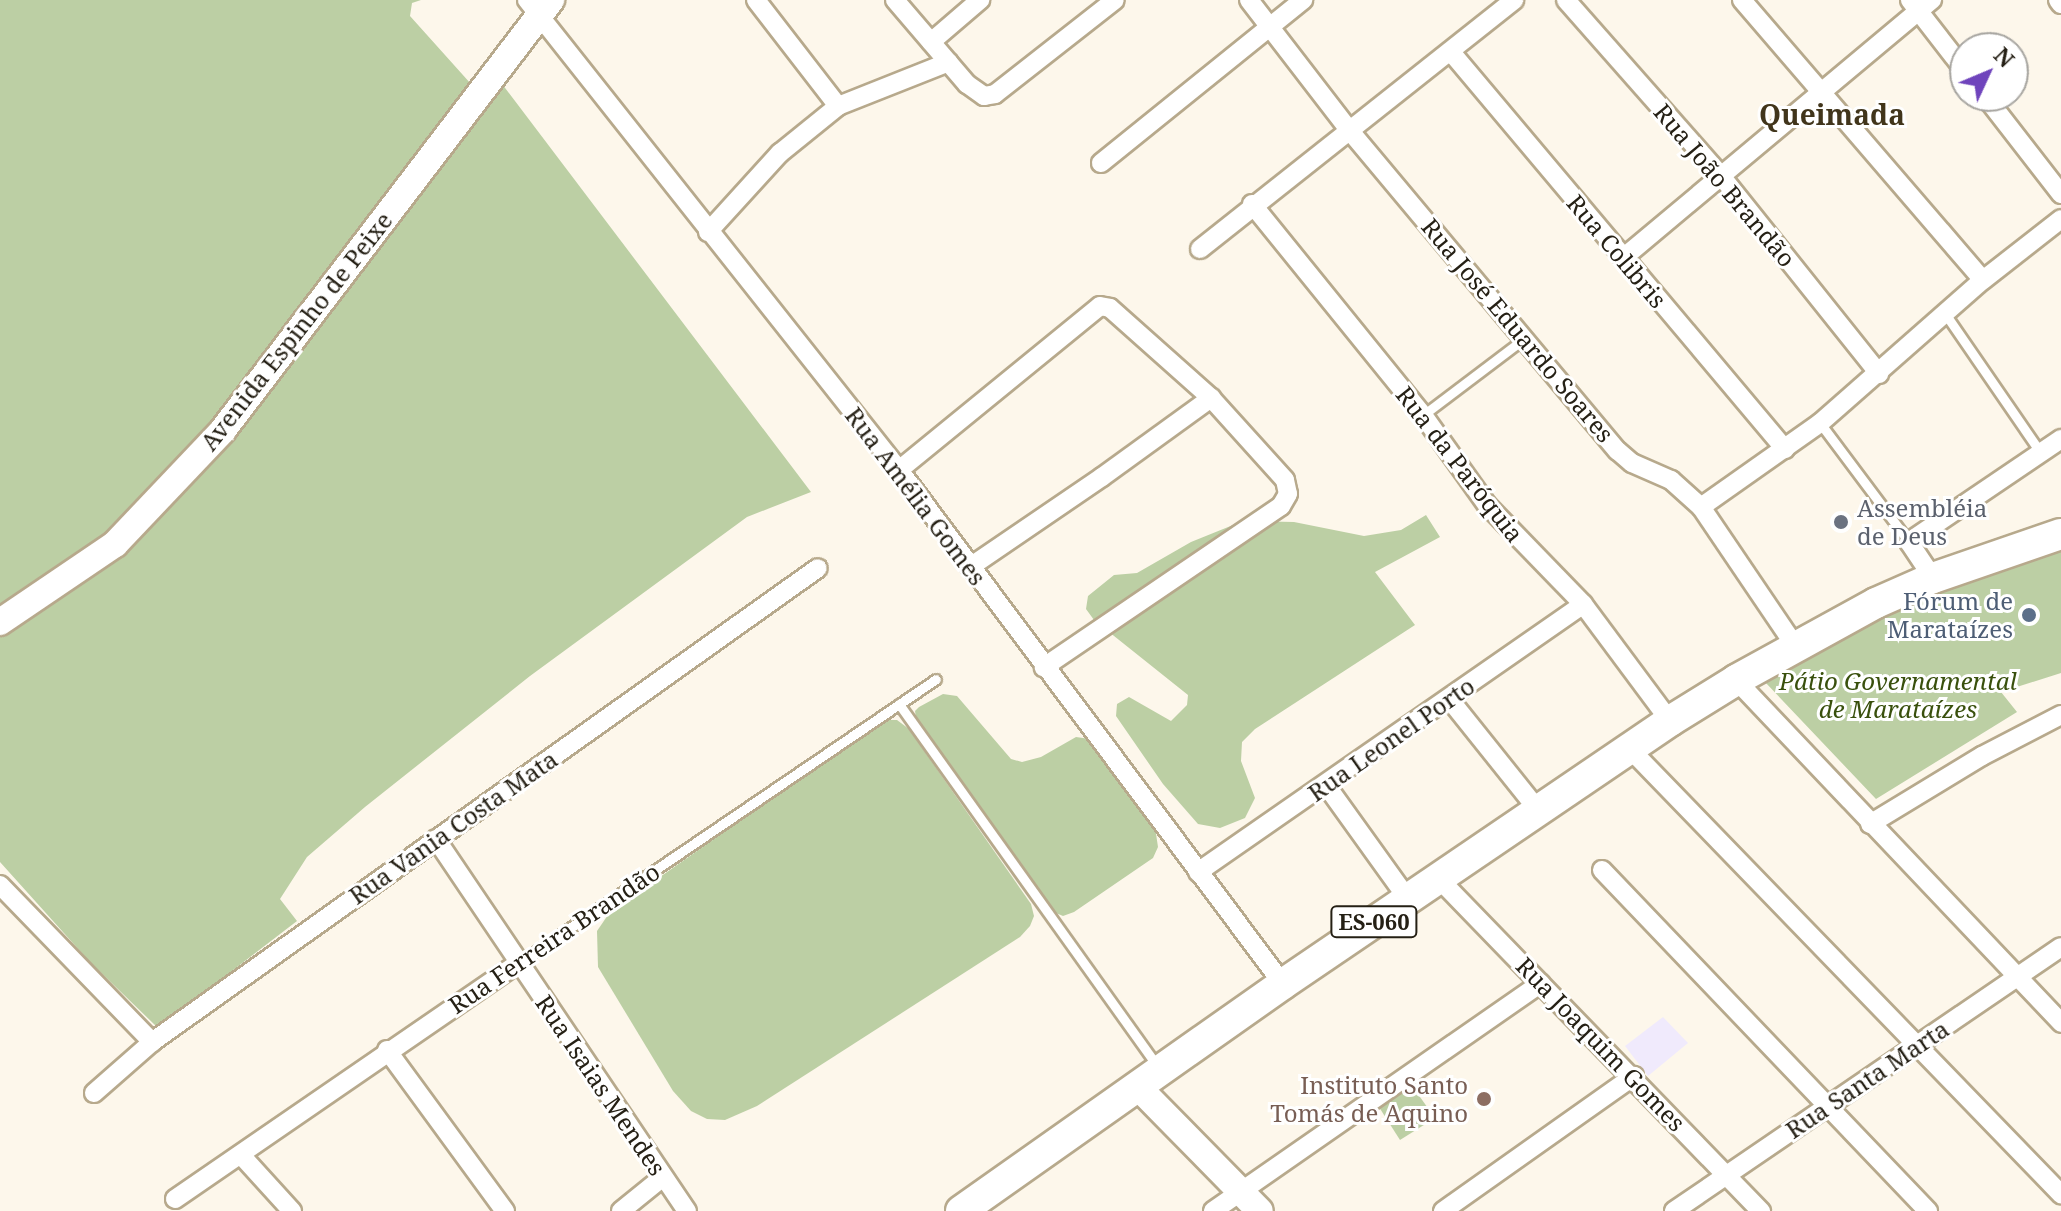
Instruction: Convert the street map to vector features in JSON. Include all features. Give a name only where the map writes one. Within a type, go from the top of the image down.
[{"type":"main road","name":"ES-060","points":[[961,1211],[1283,984],[1670,721],[1736,680],[1876,603],[1933,578],[2061,534]]},
{"type":"street","points":[[756,0],[838,106]]},
{"type":"street","points":[[895,0],[978,95],[995,94],[1115,0]]},
{"type":"street","points":[[931,42],[980,0]]},
{"type":"street","name":"Rua José Eduardo Soares","points":[[1249,0],[1350,131],[1526,337],[1618,451],[1632,463],[1671,480],[1701,507],[1795,646]]},
{"type":"street","points":[[1101,163],[1303,0]]},
{"type":"street","points":[[1200,249],[1252,204],[1350,131],[1514,0]]},
{"type":"street","name":"Rua João Brandão","points":[[1566,0],[1722,177],[1879,374]]},
{"type":"street","points":[[1742,0],[1983,280]]},
{"type":"street","points":[[1623,258],[1823,93],[1920,4],[1949,47]]},
{"type":"street","name":"Rua Amélia Gomes","points":[[539,5],[708,232],[899,470],[1283,984]]},
{"type":"street","name":"Avenida Espinho de Peixe","points":[[0,622],[115,544],[223,430],[539,5]]},
{"type":"street","name":"Rua Colibris","points":[[1451,52],[1785,449]]},
{"type":"street","points":[[708,232],[780,153],[838,106],[949,62]]},
{"type":"street","points":[[1997,112],[2061,194]]},
{"type":"street","name":"Rua da Paróquia","points":[[1252,204],[1423,415],[1503,524],[1583,604],[1670,721]]},
{"type":"street","points":[[1701,507],[1820,423],[1983,280],[2061,219]]},
{"type":"street","points":[[899,470],[1100,306],[1110,308],[1211,398],[1285,480],[1288,494],[1281,506],[1044,667]]},
{"type":"street","points":[[970,567],[1211,398]]},
{"type":"street","points":[[1933,578],[1909,542],[2061,439]]},
{"type":"street","name":"Rua Vania Costa Mata","points":[[94,1093],[152,1042],[818,568]]},
{"type":"street","name":"Rua Leonel Porto","points":[[1198,872],[1450,700],[1583,604]]},
{"type":"street","points":[[1736,680],[2061,1023]]},
{"type":"street","points":[[1450,700],[1538,810]]},
{"type":"street","points":[[1870,824],[1994,749],[2061,715]]},
{"type":"street","points":[[1630,749],[1916,1048],[2061,1194]]},
{"type":"street","points":[[1326,785],[1408,899]]},
{"type":"street","name":"Rua Isaias Mendes","points":[[436,839],[687,1211]]},
{"type":"street","points":[[1602,870],[1928,1211]]},
{"type":"street","name":"Rua Joaquim Gomes","points":[[1439,879],[1634,1076],[1761,1211]]},
{"type":"street","points":[[0,885],[152,1042]]},
{"type":"street","name":"Rua Santa Marta","points":[[1674,1211],[2061,947]]},
{"type":"street","name":"Rua Ferreira Brandão","points":[[175,1199],[387,1050],[518,963]]},
{"type":"street","points":[[1231,1203],[1541,983]]},
{"type":"street","points":[[387,1050],[505,1211]]},
{"type":"street","points":[[1443,1211],[1634,1076]]},
{"type":"street","points":[[1140,1084],[1231,1203],[1260,1211]]},
{"type":"street","points":[[241,1155],[283,1208]]},
{"type":"street","points":[[621,1211],[663,1177]]},
{"type":"lane","points":[[1946,315],[2041,453]]},
{"type":"lane","points":[[1423,415],[1526,337]]},
{"type":"lane","points":[[1820,423],[1909,542]]},
{"type":"lane","name":"Rua Ferreira Brandão","points":[[518,963],[936,679]]},
{"type":"lane","points":[[899,704],[1140,1084]]},
{"type":"shaded area","points":[[1663,1017],[1688,1043],[1648,1076],[1625,1046]]},
{"type":"green space","points":[[0,0],[421,0],[412,3],[410,16],[471,84],[487,64],[811,492],[747,517],[530,676],[365,807],[307,857],[280,899],[297,921],[158,1028],[89,961],[0,862]]},
{"type":"green space","points":[[1426,515],[1440,537],[1375,572],[1415,625],[1255,729],[1242,742],[1241,761],[1255,798],[1245,818],[1220,828],[1198,824],[1163,784],[1116,716],[1117,704],[1129,697],[1171,721],[1187,705],[1188,695],[1094,620],[1086,609],[1088,596],[1114,575],[1137,573],[1191,542],[1243,521],[1294,522],[1364,536],[1401,530]]},
{"type":"green space","name":"Pátio Governamental de Marataízes","points":[[2061,542],[2061,673],[2001,692],[2017,712],[1876,799],[1765,682],[1906,602]]},
{"type":"green space","points":[[943,694],[957,696],[1011,759],[1022,762],[1041,757],[1076,737],[1090,739],[1155,827],[1158,847],[1153,858],[1074,912],[1063,916],[1056,913],[916,718],[915,711],[919,707]]},
{"type":"green space","points":[[884,720],[897,720],[909,729],[1031,904],[1034,916],[1030,926],[1020,937],[757,1106],[725,1120],[707,1119],[691,1111],[673,1091],[598,967],[597,931],[610,912]]},
{"type":"green space","points":[[1410,1083],[1435,1118],[1400,1140],[1377,1104]]},
{"type":"place","name":"Assembléia de Deus","points":[[1841,522]]},
{"type":"place","name":"Fórum de Marataízes","points":[[2029,615]]},
{"type":"place","name":"Instituto Santo Tomás de Aquino","points":[[1484,1099]]},
{"type":"district","name":"Queimada","points":[[1832,114]]}]
